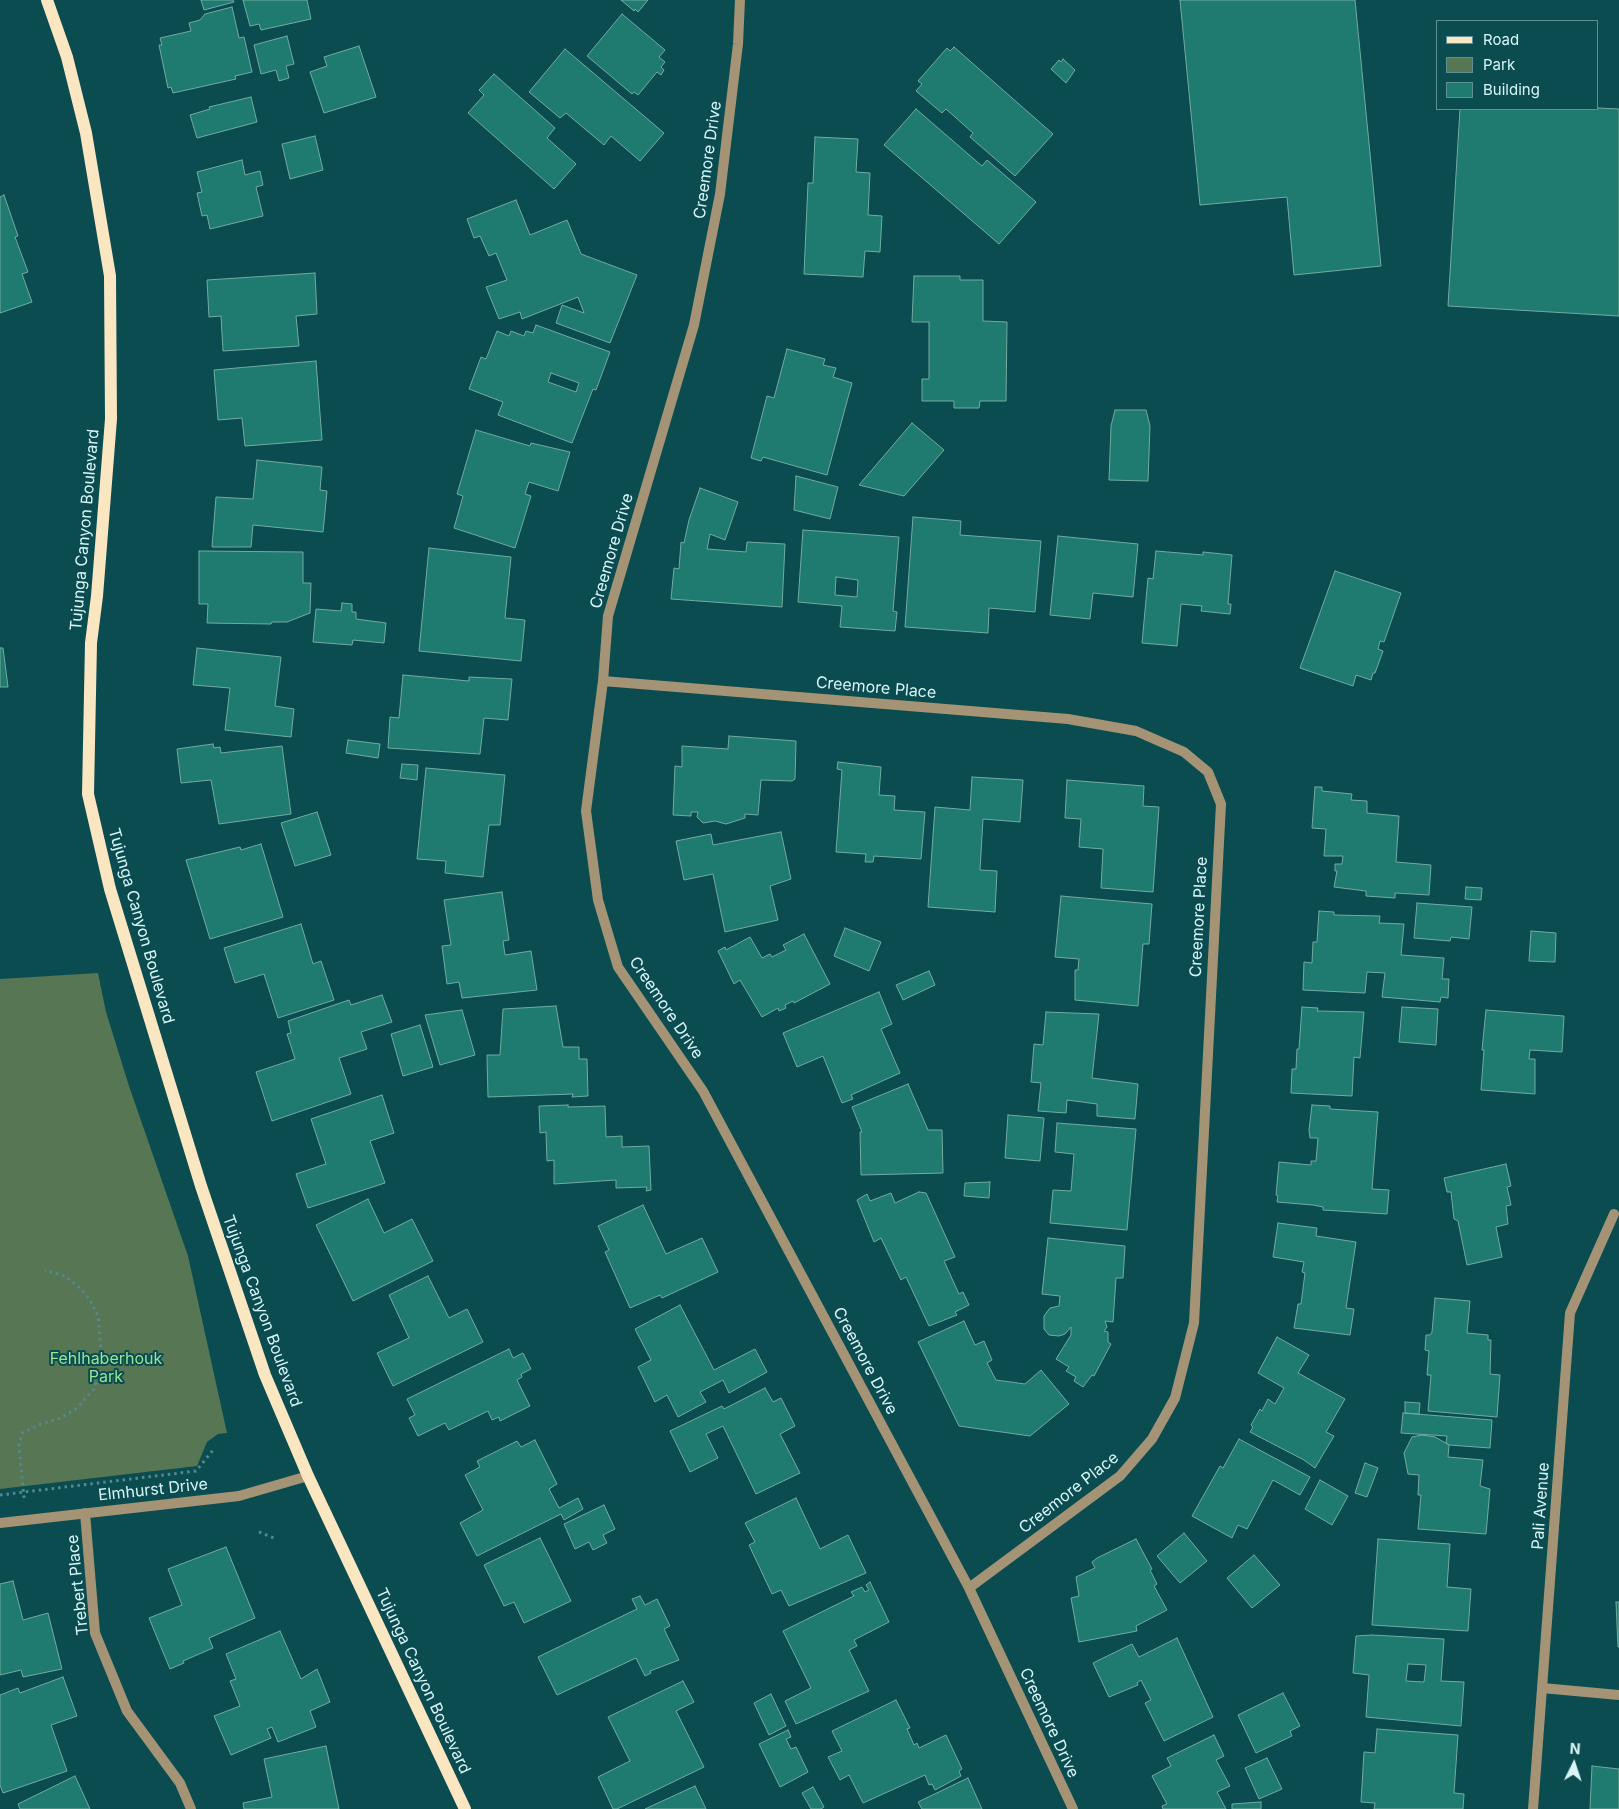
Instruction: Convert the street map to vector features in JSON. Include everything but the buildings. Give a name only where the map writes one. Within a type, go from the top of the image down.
[{"type":"main road","name":"Tujunga Canyon Boulevard","points":[[48,0],[67,58],[86,133],[110,276],[111,419],[97,596],[91,643],[88,794],[110,889],[200,1186],[265,1375],[308,1476],[465,1809]]},
{"type":"street","name":"Creemore Drive","points":[[740,0],[738,44],[720,194],[694,325],[608,616],[603,681],[586,811],[598,900],[618,967],[704,1091],[969,1588],[1073,1809]]},
{"type":"street","name":"Creemore Place","points":[[603,681],[1068,719],[1136,731],[1184,752],[1208,772],[1221,804],[1194,1323],[1175,1398],[1152,1439],[1120,1476],[969,1588]]},
{"type":"street","name":"Pali Avenue","points":[[1533,1809],[1570,1313],[1614,1214]]},
{"type":"street","name":"Elmhurst Drive","points":[[0,1523],[239,1496],[308,1476]]},
{"type":"street","name":"Trebert Place","points":[[85,1513],[95,1633],[128,1711],[180,1783],[191,1809]]},
{"type":"street","points":[[1542,1688],[1619,1695]]},
{"type":"path","points":[[28,1520],[23,1492],[19,1446],[22,1433],[38,1425],[61,1418],[77,1408],[94,1389],[102,1363],[98,1316],[90,1300],[81,1289],[64,1276],[45,1270]]},
{"type":"path","points":[[0,1495],[196,1471],[214,1449]]},
{"type":"path","points":[[259,1532],[274,1538]]},
{"type":"green space","name":"Fehlhaberhouk Park","points":[[98,973],[106,1012],[129,1086],[188,1256],[227,1433],[218,1434],[207,1442],[197,1466],[0,1489],[0,979]]}]
